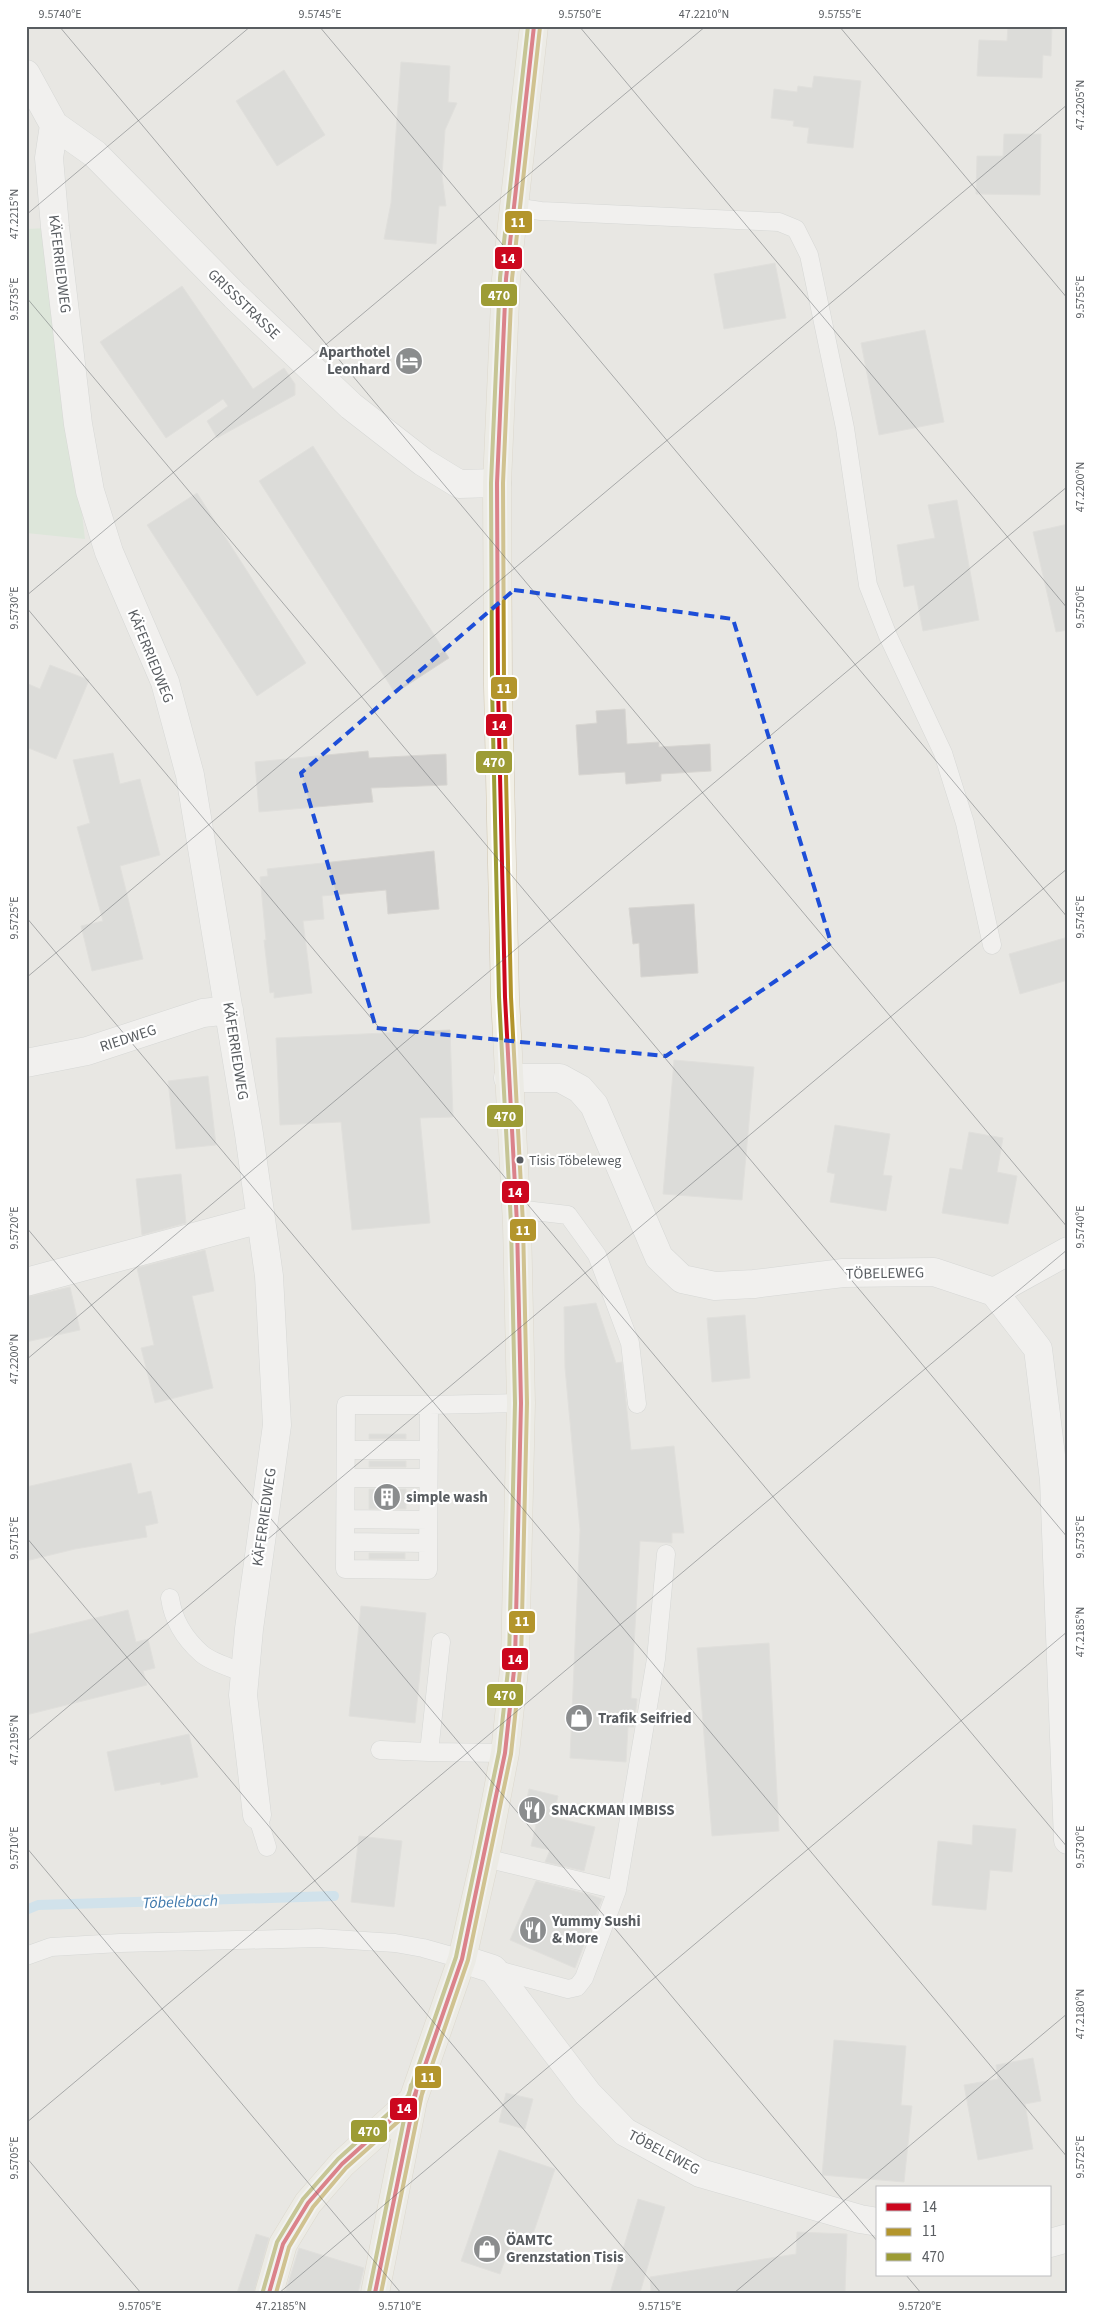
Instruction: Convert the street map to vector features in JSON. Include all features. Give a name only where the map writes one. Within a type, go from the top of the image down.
[{"type":"main road","points":[[381,2291],[413,2100],[462,1959],[485,1858],[505,1753],[515,1661],[521,1403],[516,1209],[508,1078],[498,686],[497,483],[506,279],[534,26]]},
{"type":"main road","points":[[268,2293],[283,2244],[308,2203],[342,2164],[413,2100]]},
{"type":"street","name":"GRISSSTRASSE","points":[[26,74],[54,125],[95,154],[235,296],[351,406],[424,462],[459,484],[497,483]]},
{"type":"street","name":"KÄFERRIEDWEG","points":[[54,125],[49,158],[55,227],[78,424],[90,491],[109,552],[165,682],[190,776],[229,1010],[268,1276],[276,1425],[243,1695],[256,1816]]},
{"type":"street","name":"RIEDWEG","points":[[26,1063],[87,1052],[204,1013],[229,1010]]},
{"type":"street","name":"TÖBELEWEG","points":[[508,1078],[560,1078],[580,1089],[594,1105],[659,1257],[682,1279],[715,1286],[754,1284],[843,1273],[934,1272],[994,1292]]},
{"type":"street","points":[[26,1282],[261,1219]]},
{"type":"street","points":[[1068,1251],[994,1292],[1038,1349],[1061,1480],[1068,1840]]},
{"type":"street","points":[[462,1959],[493,1968]]},
{"type":"street","name":"TÖBELEWEG","points":[[493,1968],[588,2094],[625,2132],[700,2173],[860,2219],[876,2222]]},
{"type":"street","points":[[1052,2242],[1068,2238]]},
{"type":"lane","points":[[513,207],[541,211],[779,222],[796,229],[809,255],[843,418],[868,585],[888,636],[943,753],[965,823],[992,945]]},
{"type":"lane","points":[[516,1209],[568,1215],[597,1254],[630,1343],[637,1404]]},
{"type":"lane","points":[[429,1405],[428,1570],[345,1570],[346,1404],[521,1403]]},
{"type":"lane","points":[[346,1450],[429,1450]]},
{"type":"lane","points":[[346,1478],[428,1478]]},
{"type":"lane","points":[[346,1519],[428,1520]]},
{"type":"lane","points":[[346,1542],[428,1543]]},
{"type":"lane","points":[[493,1968],[560,1988],[577,1987],[584,1978],[617,1890],[656,1659],[666,1554]]},
{"type":"lane","points":[[170,1598],[172,1611],[179,1628],[203,1655],[245,1673]]},
{"type":"lane","points":[[428,1752],[441,1642]]},
{"type":"lane","points":[[380,1750],[505,1753]]},
{"type":"lane","points":[[256,1816],[267,1847]]},
{"type":"lane","points":[[485,1858],[617,1890]]},
{"type":"lane","points":[[26,1956],[51,1947],[100,1944],[320,1938],[395,1942],[462,1959]]},
{"type":"highlighted area","points":[[514,590],[733,619],[831,943],[666,1056],[376,1028],[301,773]]},
{"type":"green space","points":[[48,228],[85,539],[26,533],[26,229]]},
{"type":"building","points":[[1008,26],[1052,26],[1051,56],[1043,55],[1042,78],[977,76],[979,40],[1007,41]]},
{"type":"building","points":[[401,62],[450,66],[448,102],[457,103],[445,130],[442,176],[446,206],[439,206],[436,244],[384,239],[391,203]]},
{"type":"building","points":[[284,70],[325,135],[277,166],[236,101]]},
{"type":"building","points":[[814,76],[861,81],[853,148],[807,143],[809,128],[793,126],[794,121],[771,118],[774,89],[797,92],[798,86],[812,88]]},
{"type":"building","points":[[1004,134],[1041,134],[1040,195],[976,194],[977,156],[1003,156]]},
{"type":"building","points":[[775,263],[786,318],[724,329],[714,274]]},
{"type":"building","points":[[182,286],[253,389],[284,368],[295,384],[295,395],[217,438],[207,421],[228,406],[223,399],[166,438],[100,342]]},
{"type":"building","points":[[925,330],[944,422],[879,435],[861,343]]},
{"type":"building","points":[[313,446],[449,658],[395,693],[259,481]]},
{"type":"building","points":[[197,493],[306,663],[257,696],[147,525]]},
{"type":"building","points":[[957,500],[979,620],[923,631],[914,585],[904,587],[897,545],[935,538],[928,505]]},
{"type":"building","points":[[1068,524],[1068,630],[1056,632],[1033,532]]},
{"type":"building","points":[[50,665],[89,680],[56,759],[26,747],[26,683],[40,689]]},
{"type":"building","points":[[625,709],[627,744],[659,742],[659,747],[710,744],[711,771],[661,774],[661,781],[626,784],[625,772],[579,775],[576,725],[597,723],[596,711]]},
{"type":"building","points":[[368,751],[369,758],[446,754],[447,785],[371,788],[373,802],[259,812],[255,762]]},
{"type":"building","points":[[113,753],[120,784],[140,779],[160,855],[120,866],[143,959],[92,971],[81,926],[103,921],[77,827],[90,823],[73,760]]},
{"type":"building","points":[[434,851],[439,909],[388,914],[386,890],[322,896],[324,919],[303,921],[312,993],[274,998],[274,992],[270,993],[260,877],[268,876],[267,869]]},
{"type":"building","points":[[694,904],[698,973],[641,977],[639,943],[633,944],[629,908]]},
{"type":"building","points":[[1068,937],[1068,980],[1020,994],[1009,954]]},
{"type":"building","points":[[450,1030],[453,1117],[420,1118],[430,1223],[352,1230],[341,1122],[280,1125],[276,1038]]},
{"type":"building","points":[[674,1060],[754,1067],[742,1200],[663,1194]]},
{"type":"building","points":[[208,1076],[216,1145],[176,1149],[168,1081]]},
{"type":"building","points":[[835,1125],[890,1134],[883,1175],[892,1176],[886,1211],[830,1202],[835,1174],[827,1172]]},
{"type":"building","points":[[969,1132],[1003,1138],[997,1172],[1017,1176],[1008,1224],[942,1213],[950,1168],[962,1170]]},
{"type":"building","points":[[181,1174],[186,1223],[142,1235],[136,1179]]},
{"type":"building","points":[[205,1250],[214,1291],[192,1296],[213,1388],[155,1403],[141,1348],[154,1345],[137,1268]]},
{"type":"building","points":[[70,1287],[80,1330],[26,1342],[26,1297]]},
{"type":"building","points":[[596,1303],[616,1363],[622,1362],[631,1450],[674,1446],[684,1533],[672,1533],[672,1543],[640,1541],[631,1698],[637,1699],[634,1727],[628,1727],[626,1762],[570,1758],[580,1530],[565,1368],[564,1307]]},
{"type":"building","points":[[745,1315],[750,1378],[712,1382],[707,1318]]},
{"type":"building","points":[[369,1434],[406,1434],[406,1439],[369,1439]]},
{"type":"building","points":[[369,1461],[406,1461],[406,1467],[369,1467]]},
{"type":"building","points":[[131,1463],[138,1494],[151,1491],[158,1523],[145,1526],[147,1537],[75,1549],[26,1561],[26,1487]]},
{"type":"building","points":[[369,1489],[406,1489],[406,1509],[369,1509]]},
{"type":"building","points":[[369,1553],[405,1553],[405,1559],[369,1559]]},
{"type":"building","points":[[361,1606],[426,1613],[415,1723],[349,1716]]},
{"type":"building","points":[[128,1610],[136,1642],[148,1639],[155,1668],[143,1671],[147,1685],[26,1715],[26,1635]]},
{"type":"building","points":[[769,1643],[779,1831],[712,1836],[697,1648]]},
{"type":"building","points":[[189,1734],[198,1777],[161,1785],[160,1782],[115,1791],[107,1752]]},
{"type":"building","points":[[529,1789],[558,1796],[553,1817],[595,1827],[584,1871],[545,1862],[550,1850],[531,1846],[536,1825],[522,1821]]},
{"type":"building","points":[[973,1825],[1016,1829],[1012,1872],[990,1870],[986,1910],[932,1905],[938,1841],[972,1845]]},
{"type":"building","points":[[359,1836],[402,1841],[394,1907],[351,1902]]},
{"type":"building","points":[[536,1881],[602,1899],[575,1968],[510,1940]]},
{"type":"building","points":[[834,2040],[906,2046],[901,2105],[912,2106],[904,2182],[822,2175]]},
{"type":"building","points":[[1033,2058],[1041,2101],[1025,2104],[1033,2149],[978,2160],[964,2085],[998,2079],[996,2065]]},
{"type":"building","points":[[506,2093],[533,2099],[525,2129],[499,2122]]},
{"type":"building","points":[[499,2150],[555,2169],[530,2243],[513,2237],[500,2274],[461,2261]]},
{"type":"building","points":[[638,2199],[665,2207],[640,2293],[610,2293]]},
{"type":"building","points":[[797,2232],[847,2234],[845,2293],[651,2293],[650,2277],[796,2254]]},
{"type":"building","points":[[256,2234],[269,2238],[254,2293],[237,2293]]},
{"type":"building","points":[[299,2248],[364,2268],[358,2293],[285,2293]]},
{"type":"waterway","name":"Töbelebach","points":[[26,1910],[38,1905],[334,1896]]},
{"type":"transit line","name":"470","points":[[263,2291],[277,2242],[303,2199],[338,2159],[408,2096],[456,1957],[499,1752],[509,1661],[515,1403],[511,1224],[499,997],[492,686],[491,483],[500,278],[528,26]]},
{"type":"transit line","name":"14","points":[[269,2293],[283,2244],[308,2203],[342,2164],[413,2100],[462,1959],[505,1753],[515,1661],[521,1403],[517,1224],[505,997],[498,686],[497,483],[506,279],[534,26]]},
{"type":"transit line","name":"11","points":[[276,2293],[289,2247],[313,2207],[346,2168],[419,2103],[468,1960],[511,1754],[521,1661],[527,1403],[523,1224],[511,997],[504,686],[503,483],[512,279],[540,27]]},
{"type":"transit line","name":"470","points":[[369,2292],[411,2085]]},
{"type":"transit line","name":"14","points":[[375,2293],[417,2087]]},
{"type":"transit line","name":"11","points":[[381,2293],[423,2089]]},
{"type":"place","name":"Aparthotel Leonhard","points":[[409,361]]},
{"type":"place","name":"Tisis Töbeleweg","points":[[520,1160]]},
{"type":"place","name":"simple wash","points":[[387,1497]]},
{"type":"place","name":"Trafik Seifried","points":[[579,1718]]},
{"type":"place","name":"SNACKMAN IMBISS","points":[[532,1810]]},
{"type":"place","name":"Yummy Sushi & More","points":[[533,1930]]},
{"type":"place","name":"ÖAMTC Grenzstation Tisis","points":[[487,2249]]}]
